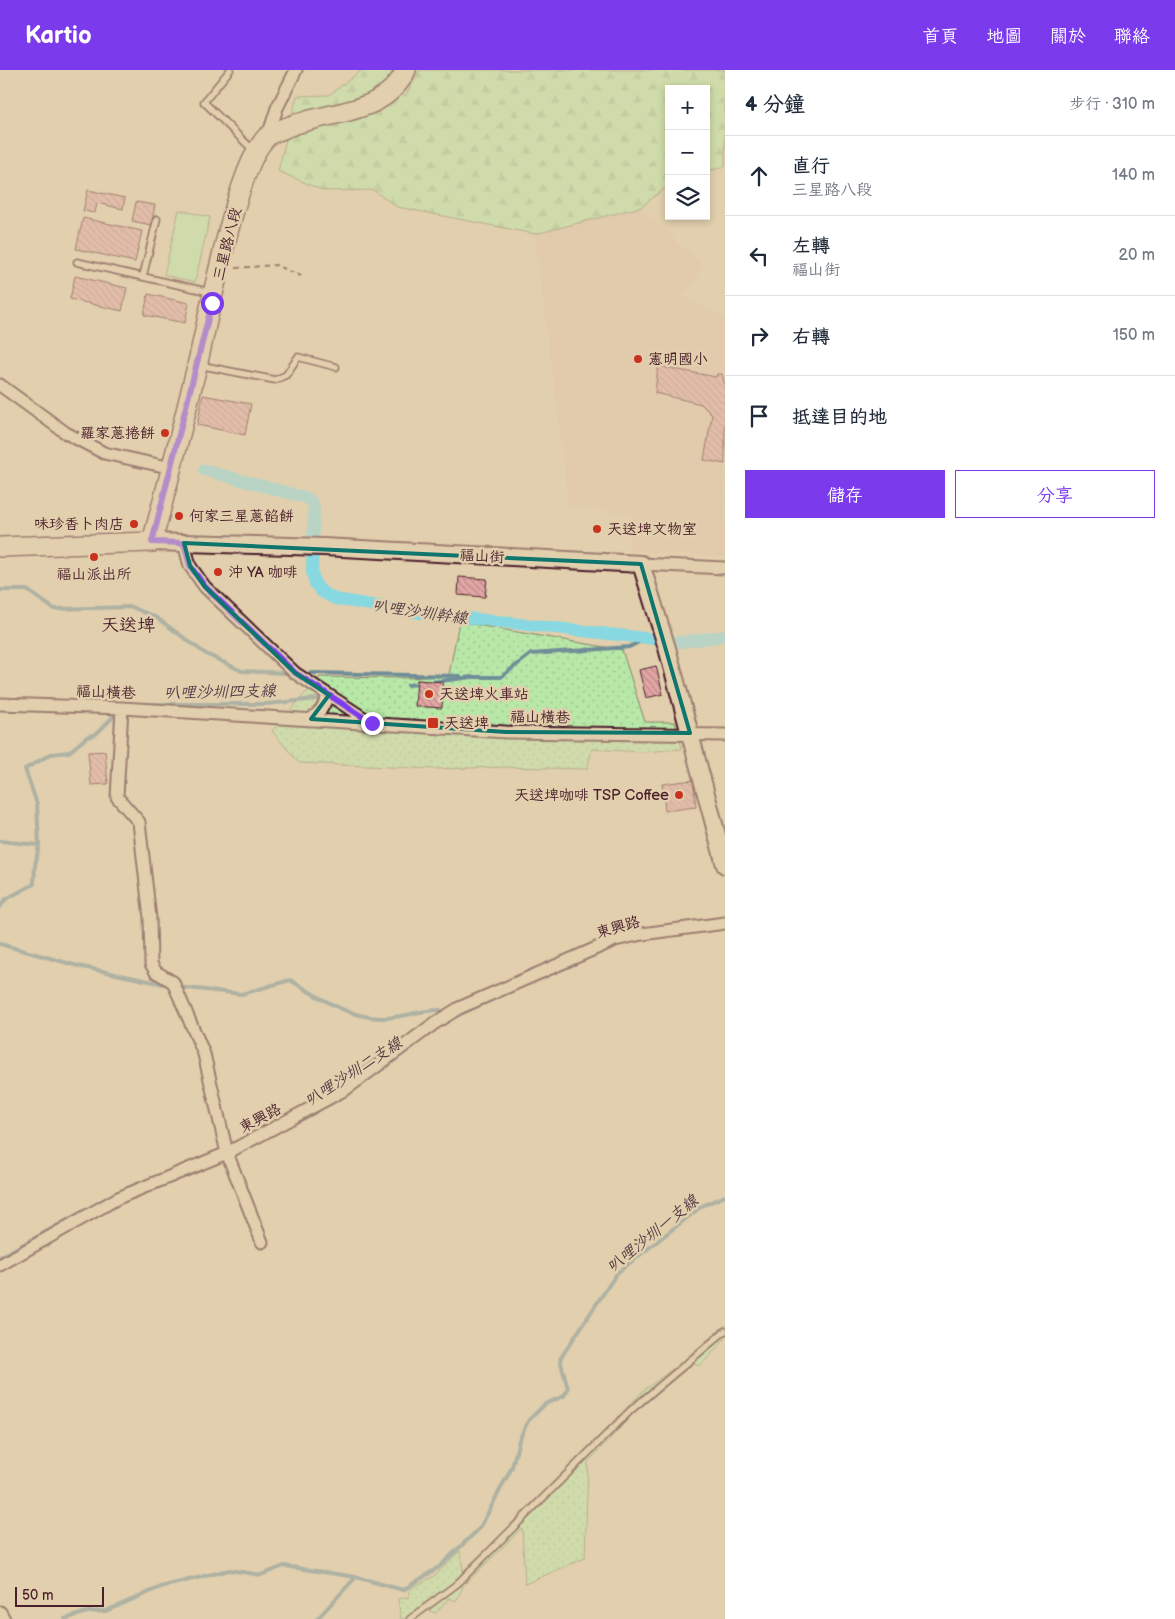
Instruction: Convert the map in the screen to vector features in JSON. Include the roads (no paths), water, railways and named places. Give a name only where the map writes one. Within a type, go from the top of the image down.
[{"type":"main road","name":"三星路八段","points":[[152,542],[172,468],[220,267],[239,196],[255,153],[268,136],[301,121],[372,105],[388,95],[406,70]]},
{"type":"main road","points":[[0,546],[152,542]]},
{"type":"street","points":[[268,136],[278,108],[296,70]]},
{"type":"street","points":[[0,385],[66,433],[104,453],[172,468]]},
{"type":"street","name":"福山街","points":[[152,542],[316,547],[725,568]]},
{"type":"street","points":[[184,543],[190,566],[205,587],[295,673],[372,723]]},
{"type":"street","points":[[641,564],[690,733],[725,865]]},
{"type":"street","points":[[311,719],[321,710],[329,695]]},
{"type":"street","name":"福山橫巷","points":[[0,704],[122,708],[506,732],[690,733]]},
{"type":"street","points":[[122,708],[117,797],[139,822],[150,918],[151,964],[156,972],[174,982],[204,1054],[227,1152],[262,1242]]},
{"type":"street","points":[[690,733],[725,735]]},
{"type":"street","name":"東興路","points":[[0,1265],[118,1198],[227,1152],[346,1089],[435,1023],[459,1008],[615,940],[642,934],[725,924]]},
{"type":"street","points":[[0,1612],[4,1619]]},
{"type":"lane","points":[[230,70],[204,102],[255,153]]},
{"type":"lane","points":[[143,276],[157,219]]},
{"type":"lane","points":[[77,262],[214,293]]},
{"type":"lane","points":[[197,365],[275,380],[286,375],[298,357],[336,367]]},
{"type":"lane","points":[[410,1619],[457,1584],[631,1410],[725,1331]]},
{"type":"waterway","name":"叭哩沙圳幹線","points":[[204,470],[307,498],[314,505],[312,572],[315,584],[322,592],[335,599],[413,612],[681,642],[725,636]]},
{"type":"waterway","points":[[0,590],[27,590],[54,609],[132,607],[157,618],[206,654],[242,671],[285,673]]},
{"type":"waterway","name":"叭哩沙圳四支線","points":[[432,682],[472,677],[501,677],[531,654],[629,647],[647,638]]},
{"type":"waterway","points":[[311,673],[460,676]]},
{"type":"waterway","name":"叭哩沙圳四支線","points":[[408,685],[420,684]]},
{"type":"waterway","name":"叭哩沙圳四支線","points":[[140,704],[267,704],[316,699]]},
{"type":"waterway","points":[[0,841],[39,845],[37,804],[25,769],[51,754],[69,752],[87,737],[96,734],[119,711]]},
{"type":"waterway","points":[[0,907],[6,899],[34,884],[39,845]]},
{"type":"waterway","points":[[0,944],[78,966],[168,985]]},
{"type":"waterway","name":"叭哩沙圳二支線","points":[[454,1017],[555,972]]},
{"type":"waterway","points":[[178,987],[242,994],[290,980],[339,1008],[366,1016],[394,1017],[440,1010]]},
{"type":"waterway","name":"叭哩沙圳二支線","points":[[359,1086],[412,1047]]},
{"type":"waterway","name":"叭哩沙圳二支線","points":[[299,1121],[341,1098]]},
{"type":"waterway","name":"叭哩沙圳二支線","points":[[124,1200],[138,1195]]},
{"type":"waterway","name":"叭哩沙圳一支線","points":[[65,1619],[87,1612],[106,1611],[161,1587],[229,1570],[261,1575],[284,1566],[356,1577],[403,1590],[439,1567],[480,1528],[512,1467],[519,1440],[528,1421],[545,1404],[564,1396],[568,1389],[560,1359],[617,1273],[702,1206],[725,1196]]},
{"type":"waterway","name":"叭哩沙圳二支線","points":[[0,1257],[82,1212]]},
{"type":"waterway","name":"叭哩沙圳一支線","points":[[317,1619],[356,1577]]},
{"type":"place","name":"憲明國小","points":[[638,359]]},
{"type":"place","name":"羅家蔥捲餅","points":[[165,433]]},
{"type":"place","name":"何家三星蔥餡餅","points":[[179,516]]},
{"type":"place","name":"味珍香卜肉店","points":[[134,524]]},
{"type":"place","name":"天送埤文物室","points":[[597,529]]},
{"type":"place","name":"福山派出所","points":[[94,557]]},
{"type":"place","name":"沖 YA 咖啡","points":[[218,572]]},
{"type":"place","name":"天送埤火車站","points":[[429,694]]},
{"type":"place","name":"天送埤","points":[[433,723]]},
{"type":"place","name":"天送埤咖啡 TSP Coffee","points":[[679,795]]},
{"type":"district","name":"天送埤","points":[[128,625]]}]
